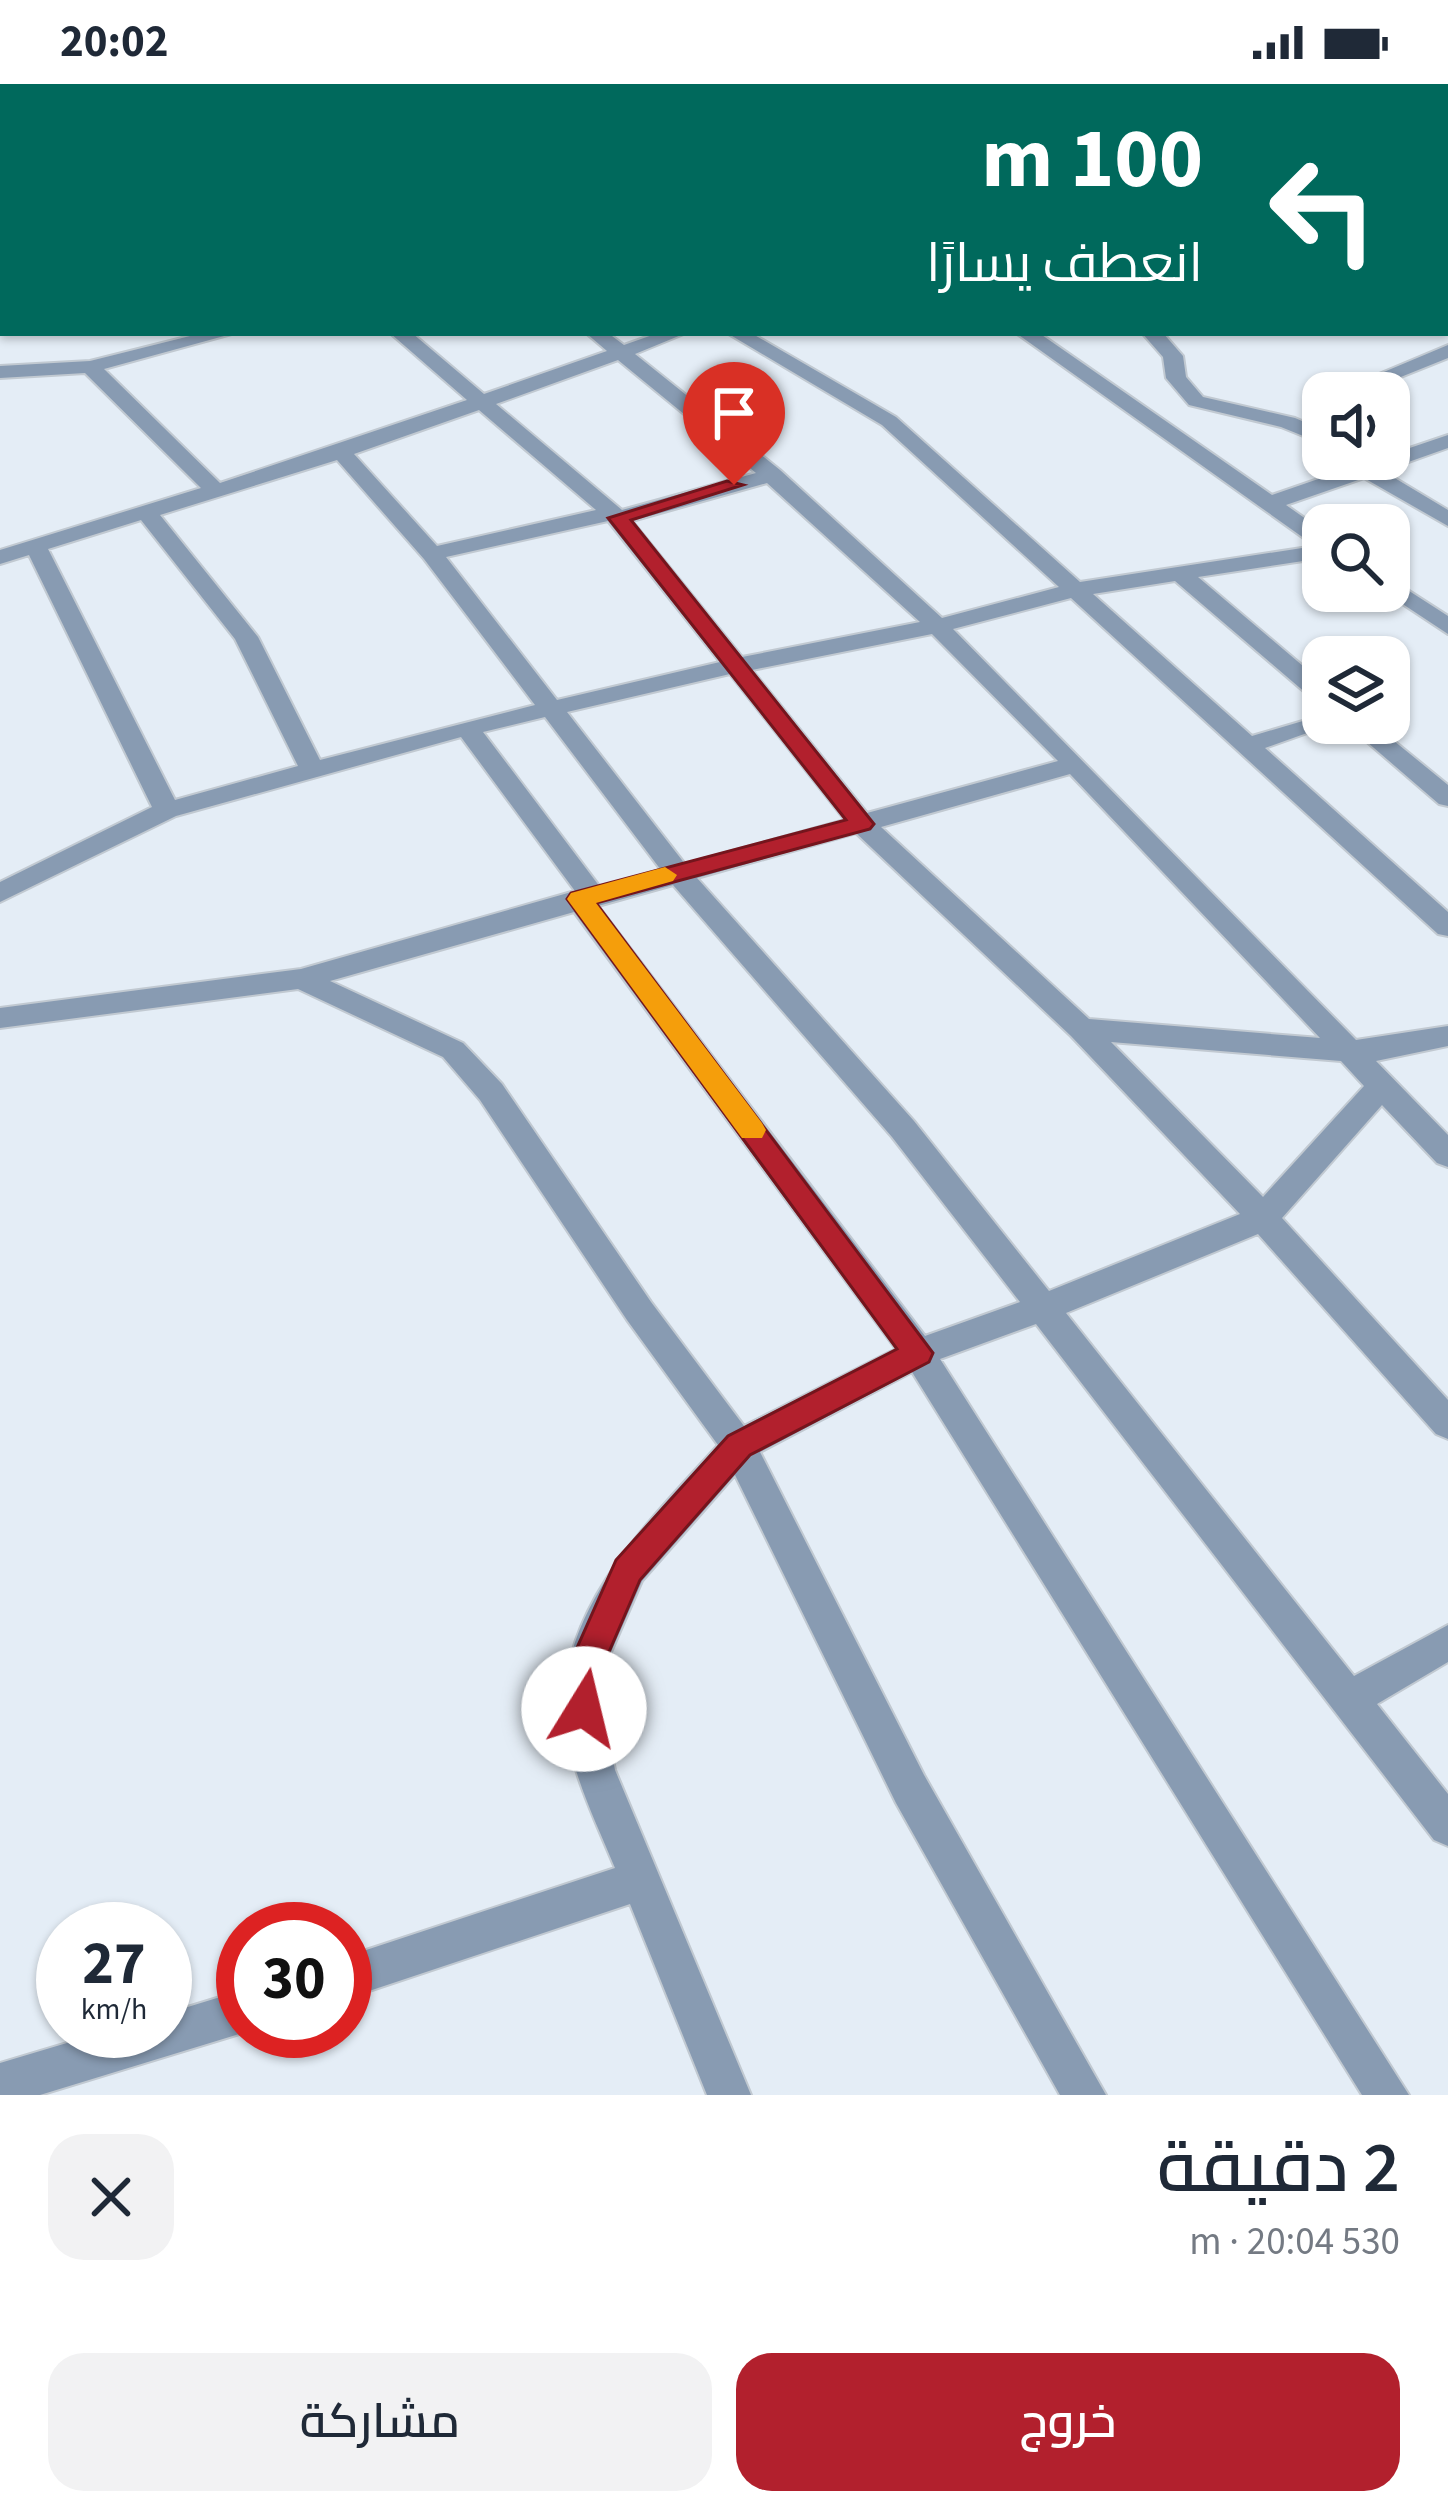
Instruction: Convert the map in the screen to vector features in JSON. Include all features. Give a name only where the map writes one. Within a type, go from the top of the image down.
[{"type":"street","points":[[0,372],[90,367],[213,336]]},
{"type":"street","points":[[404,336],[615,515],[862,824],[1081,1029],[1263,1218],[1448,1424]]},
{"type":"street","points":[[600,336],[772,475],[938,626],[1448,1155]]},
{"type":"street","points":[[0,557],[340,452],[668,336]]},
{"type":"street","points":[[742,336],[889,422],[1448,927]]},
{"type":"street","points":[[1030,336],[1302,526]]},
{"type":"street","points":[[1157,338],[1173,356],[1176,378],[1196,401],[1302,428]]},
{"type":"street","points":[[1396,372],[1448,351]]},
{"type":"street","points":[[90,367],[214,490]]},
{"type":"street","points":[[1410,453],[1448,441]]},
{"type":"street","points":[[340,452],[432,554],[677,872],[903,1129],[1448,1826]]},
{"type":"street","points":[[432,554],[772,475]]},
{"type":"street","points":[[1271,503],[1337,480]]},
{"type":"street","points":[[1383,480],[1448,519]]},
{"type":"street","points":[[146,512],[246,637],[312,769]]},
{"type":"street","points":[[36,547],[166,810]]},
{"type":"street","points":[[0,893],[166,810],[467,728],[739,665],[938,626],[1079,590],[1302,554]]},
{"type":"street","points":[[1177,571],[1302,676]]},
{"type":"street","points":[[1410,599],[1445,623]]},
{"type":"street","points":[[467,728],[918,1353],[1387,2095]]},
{"type":"street","points":[[1245,746],[1302,728]]},
{"type":"street","points":[[1382,744],[1448,798]]},
{"type":"street","points":[[0,1018],[301,979],[1072,765]]},
{"type":"street","points":[[301,979],[453,1050],[491,1093],[639,1311],[739,1446],[910,1789],[1084,2095]]},
{"type":"street","points":[[1081,1029],[1347,1051],[1383,1050],[1448,1036]]},
{"type":"street","points":[[729,2095],[595,1770],[584,1709],[589,1659],[628,1570],[739,1446],[918,1353],[1046,1307],[1263,1218],[1382,1086]]},
{"type":"street","points":[[1349,1700],[1448,1642]]},
{"type":"street","points":[[372,1969],[641,1880]]},
{"type":"street","points":[[0,2085],[216,2020]]},
{"type":"slow traffic","points":[[665,875],[580,899],[752,1130]]},
{"type":"route","points":[[584,1709],[589,1659],[628,1570],[739,1446],[918,1353],[580,899],[862,824],[618,518],[734,485]]}]
